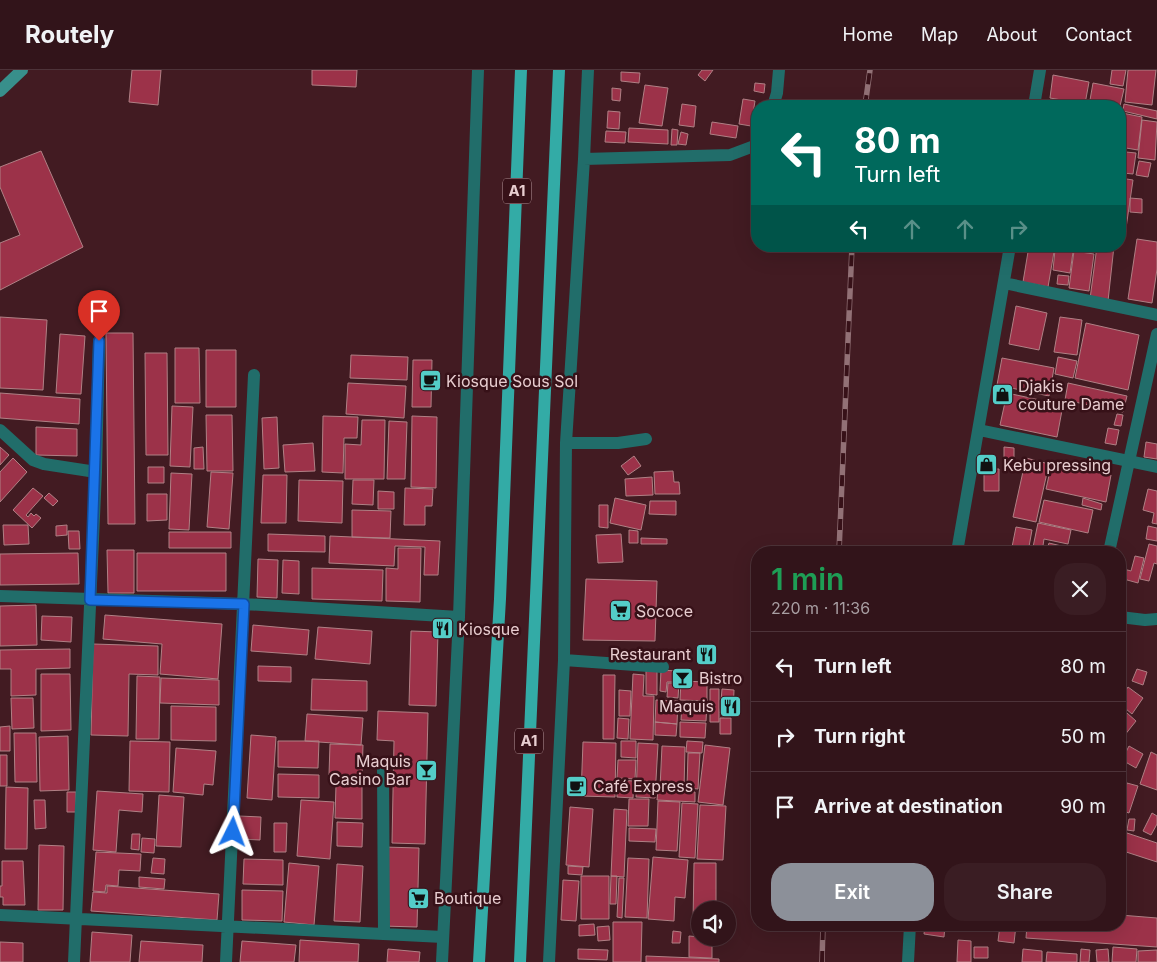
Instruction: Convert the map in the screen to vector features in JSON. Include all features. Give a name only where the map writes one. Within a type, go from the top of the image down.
[{"type":"main road","name":"A1","points":[[479,962],[500,599],[521,70]]},
{"type":"main road","name":"A1","points":[[520,962],[559,70]]},
{"type":"street","points":[[0,91],[22,70]]},
{"type":"street","points":[[442,962],[459,617],[478,70]]},
{"type":"street","points":[[550,962],[564,660],[566,443],[588,70]]},
{"type":"street","points":[[775,100],[779,70]]},
{"type":"street","points":[[1035,100],[1040,70]]},
{"type":"street","points":[[584,158],[730,156],[751,147]]},
{"type":"street","points":[[958,546],[1009,252]]},
{"type":"street","points":[[1004,284],[1157,315]]},
{"type":"street","points":[[1110,546],[1157,334]]},
{"type":"street","points":[[74,962],[96,472],[99,341]]},
{"type":"street","points":[[226,962],[254,375]]},
{"type":"street","points":[[0,430],[33,460],[44,464],[96,472]]},
{"type":"street","points":[[979,430],[1157,467]]},
{"type":"street","points":[[566,443],[618,443],[646,439]]},
{"type":"street","points":[[0,596],[244,604],[459,617]]},
{"type":"street","points":[[1126,618],[1144,620],[1157,619]]},
{"type":"street","points":[[564,660],[663,666]]},
{"type":"street","points":[[383,770],[384,934]]},
{"type":"street","points":[[0,915],[443,937]]},
{"type":"street","points":[[908,962],[910,931]]},
{"type":"building","points":[[132,70],[161,70],[158,105],[129,102]]},
{"type":"building","points":[[312,70],[357,70],[356,87],[312,85]]},
{"type":"building","points":[[702,70],[713,70],[705,81],[698,75]]},
{"type":"building","points":[[1112,70],[1126,70],[1123,86],[1110,84]]},
{"type":"building","points":[[1128,70],[1156,70],[1152,105],[1126,102]]},
{"type":"building","points":[[621,72],[640,73],[639,83],[621,81]]},
{"type":"building","points":[[1053,75],[1089,82],[1086,100],[1050,98]]},
{"type":"building","points":[[755,83],[765,84],[764,93],[754,91]]},
{"type":"building","points":[[1093,83],[1124,89],[1121,100],[1090,100]]},
{"type":"building","points":[[645,85],[668,88],[662,126],[639,123]]},
{"type":"building","points":[[612,88],[621,89],[620,101],[612,100]]},
{"type":"building","points":[[743,99],[751,100],[751,126],[739,124]]},
{"type":"building","points":[[682,104],[696,106],[694,127],[679,125]]},
{"type":"building","points":[[1126,104],[1157,111],[1157,119],[1126,112]]},
{"type":"building","points":[[608,111],[620,112],[619,129],[607,128]]},
{"type":"building","points":[[1126,114],[1142,117],[1138,150],[1126,148]]},
{"type":"building","points":[[1142,120],[1157,122],[1155,160],[1138,158]]},
{"type":"building","points":[[712,122],[738,126],[736,138],[710,134]]},
{"type":"building","points":[[629,128],[668,130],[668,144],[628,142]]},
{"type":"building","points":[[672,129],[678,130],[677,145],[671,145]]},
{"type":"building","points":[[606,131],[626,132],[625,143],[605,142]]},
{"type":"building","points":[[681,132],[688,134],[686,145],[678,144]]},
{"type":"building","points":[[41,151],[83,247],[0,290],[0,243],[20,235],[0,187],[0,167]]},
{"type":"building","points":[[1126,152],[1136,153],[1133,174],[1126,173]]},
{"type":"building","points":[[1139,161],[1151,163],[1148,177],[1136,175]]},
{"type":"building","points":[[1126,179],[1133,180],[1126,228]]},
{"type":"building","points":[[1130,198],[1142,199],[1142,213],[1130,212]]},
{"type":"building","points":[[1137,239],[1157,242],[1157,269],[1152,303],[1128,299]]},
{"type":"building","points":[[1028,252],[1054,252],[1048,287],[1023,282]]},
{"type":"building","points":[[1055,252],[1073,252],[1070,273],[1053,270]]},
{"type":"building","points":[[1074,252],[1094,254],[1089,291],[1069,288]]},
{"type":"building","points":[[1096,252],[1113,252],[1108,301],[1090,299]]},
{"type":"building","points":[[1058,275],[1069,276],[1068,285],[1057,284]]},
{"type":"building","points":[[1016,306],[1047,313],[1039,350],[1009,344]]},
{"type":"building","points":[[0,317],[47,320],[43,390],[0,388]]},
{"type":"building","points":[[1060,317],[1082,320],[1077,355],[1054,352]]},
{"type":"building","points":[[1086,323],[1139,335],[1128,390],[1075,378]]},
{"type":"building","points":[[106,333],[133,333],[135,524],[108,524]]},
{"type":"building","points":[[60,334],[85,336],[81,394],[56,393]]},
{"type":"building","points":[[175,348],[199,348],[200,403],[175,403]]},
{"type":"building","points":[[206,350],[236,350],[236,407],[206,407]]},
{"type":"building","points":[[145,353],[167,353],[168,455],[146,455]]},
{"type":"building","points":[[351,355],[408,357],[407,380],[350,378]]},
{"type":"building","points":[[1058,357],[1077,361],[1073,378],[1055,374]]},
{"type":"building","points":[[1002,358],[1054,368],[1049,396],[997,385]]},
{"type":"building","points":[[413,360],[432,360],[431,407],[412,407]]},
{"type":"building","points":[[348,383],[406,386],[404,418],[346,414]]},
{"type":"building","points":[[1068,383],[1127,396],[1123,412],[1065,400]]},
{"type":"building","points":[[0,393],[80,399],[79,424],[0,418]]},
{"type":"building","points":[[1007,393],[1063,405],[1057,437],[1000,425]]},
{"type":"building","points":[[172,406],[193,407],[190,467],[170,466]]},
{"type":"building","points":[[1117,414],[1123,415],[1121,426],[1114,425]]},
{"type":"building","points":[[206,415],[232,415],[233,471],[207,471]]},
{"type":"building","points":[[323,416],[358,417],[357,438],[344,438],[343,473],[322,472]]},
{"type":"building","points":[[412,416],[437,417],[436,488],[411,487]]},
{"type":"building","points":[[277,417],[279,468],[264,469],[262,418]]},
{"type":"building","points":[[362,420],[385,420],[384,479],[345,479],[345,444],[361,445]]},
{"type":"building","points":[[389,421],[407,422],[405,479],[387,479]]},
{"type":"building","points":[[36,427],[77,429],[77,456],[36,455]]},
{"type":"building","points":[[1108,428],[1119,430],[1116,445],[1105,443]]},
{"type":"building","points":[[1146,442],[1157,444],[1157,459],[1144,457]]},
{"type":"building","points":[[313,443],[315,471],[285,472],[283,445]]},
{"type":"building","points":[[0,447],[9,455],[0,465]]},
{"type":"building","points":[[203,447],[204,469],[194,469],[194,448]]},
{"type":"building","points":[[1004,447],[1014,448],[1014,460],[1004,460]]},
{"type":"building","points":[[634,456],[641,466],[628,475],[621,466]]},
{"type":"building","points":[[13,458],[27,472],[0,502],[0,472]]},
{"type":"building","points":[[1026,458],[1049,464],[1036,522],[1013,517]]},
{"type":"building","points":[[1052,462],[1111,475],[1106,502],[1046,489]]},
{"type":"building","points":[[148,467],[164,467],[164,483],[148,483]]},
{"type":"building","points":[[984,469],[999,469],[999,491],[984,491]]},
{"type":"building","points":[[673,471],[674,482],[679,482],[680,494],[655,494],[654,472]]},
{"type":"building","points":[[211,472],[233,473],[229,529],[207,527]]},
{"type":"building","points":[[171,473],[192,474],[189,530],[169,529]]},
{"type":"building","points":[[263,475],[287,475],[286,523],[261,523]]},
{"type":"building","points":[[652,477],[653,495],[626,496],[625,479]]},
{"type":"building","points":[[299,480],[343,481],[342,523],[298,521]]},
{"type":"building","points":[[353,480],[374,480],[373,505],[352,504]]},
{"type":"building","points":[[33,488],[43,496],[26,515],[28,517],[31,513],[34,516],[36,514],[41,518],[32,528],[13,510]]},
{"type":"building","points":[[405,488],[433,489],[432,506],[425,506],[425,525],[404,525]]},
{"type":"building","points":[[1148,489],[1157,491],[1157,524],[1152,523],[1154,513],[1143,510]]},
{"type":"building","points":[[378,491],[394,492],[394,509],[378,509]]},
{"type":"building","points":[[49,493],[58,501],[53,506],[44,498]]},
{"type":"building","points":[[147,494],[167,494],[167,520],[147,521]]},
{"type":"building","points":[[615,498],[646,505],[641,530],[610,523]]},
{"type":"building","points":[[1083,498],[1102,504],[1101,510],[1082,505]]},
{"type":"building","points":[[1044,500],[1093,510],[1088,533],[1039,522]]},
{"type":"building","points":[[650,501],[676,501],[676,515],[649,514]]},
{"type":"building","points":[[599,505],[608,505],[608,528],[599,527]]},
{"type":"building","points":[[352,510],[391,511],[390,538],[352,537]]},
{"type":"building","points":[[1038,523],[1071,530],[1068,544],[1044,539],[1043,546],[1033,546]]},
{"type":"building","points":[[3,525],[28,525],[29,544],[4,545]]},
{"type":"building","points":[[67,525],[67,535],[56,536],[56,526]]},
{"type":"building","points":[[1148,526],[1157,528],[1157,541],[1146,539]]},
{"type":"building","points":[[1016,527],[1032,530],[1029,546],[1012,546]]},
{"type":"building","points":[[629,530],[638,531],[638,543],[629,543]]},
{"type":"building","points":[[68,531],[79,531],[80,549],[69,549]]},
{"type":"building","points":[[169,532],[231,532],[231,548],[169,548]]},
{"type":"building","points":[[268,534],[325,536],[325,552],[268,551]]},
{"type":"building","points":[[621,534],[623,562],[598,563],[596,535]]},
{"type":"building","points":[[330,536],[440,541],[438,575],[424,575],[425,547],[395,546],[394,566],[329,563]]},
{"type":"building","points":[[641,538],[667,539],[667,544],[641,544]]},
{"type":"building","points":[[1049,543],[1061,546],[1048,546]]},
{"type":"building","points":[[1149,544],[1157,546],[1157,564],[1154,563],[1149,581],[1140,579]]},
{"type":"building","points":[[398,548],[421,548],[420,602],[386,601],[386,568],[398,569]]},
{"type":"building","points":[[107,550],[134,550],[134,593],[108,593]]},
{"type":"building","points":[[78,553],[79,584],[0,585],[0,554]]},
{"type":"building","points":[[137,553],[226,553],[226,591],[137,591]]},
{"type":"building","points":[[1135,556],[1144,558],[1138,583],[1126,580],[1126,570],[1131,571]]},
{"type":"building","points":[[258,559],[278,560],[277,598],[257,597]]},
{"type":"building","points":[[283,560],[299,561],[299,594],[282,593]]},
{"type":"building","points":[[312,568],[383,570],[382,601],[312,599]]},
{"type":"building","name":"Sococe","points":[[586,579],[657,581],[655,641],[583,640]]},
{"type":"building","points":[[36,605],[37,645],[0,646],[0,606]]},
{"type":"building","points":[[105,615],[222,624],[218,679],[160,674],[162,644],[103,639]]},
{"type":"building","points":[[42,616],[72,617],[71,642],[41,640]]},
{"type":"building","points":[[253,625],[309,630],[307,655],[251,651]]},
{"type":"building","points":[[318,627],[372,631],[370,664],[315,659]]},
{"type":"building","points":[[411,631],[438,632],[436,706],[409,705]]},
{"type":"building","points":[[93,644],[158,646],[158,675],[129,674],[128,736],[91,735]]},
{"type":"building","points":[[70,649],[70,668],[36,669],[36,695],[11,696],[11,669],[0,669],[0,650]]},
{"type":"building","points":[[258,666],[291,667],[291,682],[258,681]]},
{"type":"building","points":[[1137,669],[1147,672],[1143,685],[1132,681]]},
{"type":"building","points":[[661,670],[677,671],[676,682],[667,682],[666,692],[660,691]]},
{"type":"building","points":[[646,671],[657,671],[657,695],[646,694]]},
{"type":"building","points":[[41,674],[70,674],[71,730],[41,731]]},
{"type":"building","points":[[633,674],[644,675],[643,696],[654,696],[653,740],[630,739]]},
{"type":"building","points":[[603,675],[615,675],[614,739],[603,739]]},
{"type":"building","points":[[137,676],[160,677],[159,739],[136,739]]},
{"type":"building","points":[[161,678],[219,680],[219,705],[160,703]]},
{"type":"building","points":[[312,679],[367,681],[367,711],[311,710]]},
{"type":"building","points":[[681,681],[707,682],[707,701],[680,700]]},
{"type":"building","points":[[668,683],[679,683],[678,698],[667,697]]},
{"type":"building","points":[[1128,687],[1143,698],[1132,714],[1126,709],[1126,690]]},
{"type":"building","points":[[710,689],[719,689],[719,722],[710,722]]},
{"type":"building","points":[[722,689],[734,690],[733,714],[720,713]]},
{"type":"building","points":[[619,690],[631,691],[630,716],[619,716]]},
{"type":"building","points":[[11,698],[33,698],[34,728],[12,729]]},
{"type":"building","points":[[656,700],[678,701],[677,724],[655,722]]},
{"type":"building","points":[[682,703],[707,703],[706,721],[681,720]]},
{"type":"building","points":[[171,706],[216,707],[216,741],[171,740]]},
{"type":"building","points":[[378,711],[428,713],[425,844],[392,843],[394,741],[377,740]]},
{"type":"building","points":[[1127,713],[1136,721],[1126,734]]},
{"type":"building","points":[[307,714],[363,718],[361,745],[305,741]]},
{"type":"building","points":[[618,718],[629,719],[628,739],[617,738]]},
{"type":"building","points":[[720,718],[731,718],[731,734],[720,734]]},
{"type":"building","points":[[655,722],[677,724],[676,736],[655,735]]},
{"type":"building","points":[[680,722],[706,723],[705,738],[680,737]]},
{"type":"building","points":[[10,726],[10,751],[0,751],[0,727]]},
{"type":"building","points":[[14,733],[36,733],[37,782],[15,782]]},
{"type":"building","points":[[251,735],[276,737],[272,800],[247,798]]},
{"type":"building","points":[[68,736],[69,790],[40,791],[39,737]]},
{"type":"building","points":[[130,741],[170,742],[169,792],[129,791]]},
{"type":"building","points":[[278,741],[319,741],[318,768],[278,767]]},
{"type":"building","points":[[621,741],[636,741],[636,758],[621,757]]},
{"type":"building","points":[[687,741],[703,742],[702,753],[686,752]]},
{"type":"building","points":[[583,742],[616,743],[615,797],[581,796]]},
{"type":"building","points":[[638,743],[658,744],[655,798],[636,797]]},
{"type":"building","points":[[330,744],[363,745],[362,776],[329,775]]},
{"type":"building","points":[[705,745],[730,748],[723,805],[698,802]]},
{"type":"building","points":[[662,746],[685,747],[684,790],[660,788]]},
{"type":"building","points":[[1129,746],[1143,754],[1136,768],[1126,762],[1126,752]]},
{"type":"building","points":[[176,748],[216,751],[213,785],[204,784],[203,795],[173,792]]},
{"type":"building","points":[[1151,752],[1157,755],[1157,790],[1140,784]]},
{"type":"building","points":[[688,753],[700,753],[698,789],[687,788]]},
{"type":"building","points":[[0,755],[7,755],[7,786],[0,786]]},
{"type":"building","points":[[618,760],[636,760],[635,779],[617,778]]},
{"type":"building","points":[[278,774],[319,775],[319,798],[278,797]]},
{"type":"building","points":[[617,780],[634,781],[633,798],[617,797]]},
{"type":"building","points":[[1127,783],[1138,786],[1129,813],[1126,812]]},
{"type":"building","points":[[336,785],[362,786],[362,819],[335,818]]},
{"type":"building","points":[[6,787],[28,788],[27,849],[5,849]]},
{"type":"building","points":[[658,790],[695,792],[695,802],[657,800]]},
{"type":"building","points":[[97,791],[143,794],[142,812],[119,810],[116,852],[93,850]]},
{"type":"building","points":[[67,792],[76,792],[76,812],[67,812]]},
{"type":"building","points":[[159,795],[184,797],[181,847],[156,846]]},
{"type":"building","points":[[629,799],[649,799],[648,826],[628,826]]},
{"type":"building","points":[[34,800],[45,800],[46,828],[35,829]]},
{"type":"building","points":[[301,800],[334,802],[330,859],[297,856]]},
{"type":"building","points":[[658,801],[680,802],[677,851],[656,850]]},
{"type":"building","points":[[682,803],[698,804],[695,858],[679,857]]},
{"type":"building","points":[[700,805],[726,806],[723,860],[697,859]]},
{"type":"building","points":[[570,807],[593,809],[589,867],[566,865]]},
{"type":"building","points":[[614,809],[627,810],[624,877],[611,876]]},
{"type":"building","points":[[1152,813],[1157,816],[1157,824],[1151,835],[1143,831]]},
{"type":"building","points":[[239,816],[261,817],[260,840],[239,839]]},
{"type":"building","points":[[1129,819],[1135,819],[1134,831],[1127,830]]},
{"type":"building","points":[[337,822],[363,823],[362,847],[337,846]]},
{"type":"building","points":[[274,823],[287,823],[286,852],[274,852]]},
{"type":"building","points":[[629,828],[656,829],[655,842],[629,841]]},
{"type":"building","points":[[1126,833],[1157,843],[1157,862],[1126,852]]},
{"type":"building","points":[[132,834],[140,834],[139,850],[131,849]]},
{"type":"building","points":[[142,838],[155,839],[154,853],[141,852]]},
{"type":"building","points":[[39,845],[64,846],[63,910],[38,910]]},
{"type":"building","points":[[384,847],[419,848],[417,927],[382,926]]},
{"type":"building","points":[[96,852],[141,854],[140,871],[119,870],[118,886],[106,885],[105,892],[93,891]]},
{"type":"building","points":[[653,857],[688,860],[685,898],[675,897],[674,921],[648,919]]},
{"type":"building","points":[[153,858],[165,859],[164,874],[151,873]]},
{"type":"building","points":[[628,858],[649,859],[647,918],[625,917]]},
{"type":"building","points":[[244,859],[283,860],[283,885],[243,884]]},
{"type":"building","points":[[2,861],[23,861],[25,905],[3,905],[3,897],[0,897]]},
{"type":"building","points":[[289,863],[319,866],[314,925],[284,922]]},
{"type":"building","points":[[694,863],[716,863],[716,901],[693,901]]},
{"type":"building","points":[[337,864],[363,866],[360,922],[334,921]]},
{"type":"building","points":[[568,866],[583,867],[582,875],[568,874]]},
{"type":"building","points":[[581,876],[609,876],[609,919],[581,919]]},
{"type":"building","points":[[611,876],[617,876],[616,904],[610,904]]},
{"type":"building","points":[[139,877],[165,879],[164,889],[139,887]]},
{"type":"building","points":[[619,878],[624,878],[622,918],[617,917]]},
{"type":"building","points":[[563,880],[579,881],[576,921],[561,920]]},
{"type":"building","points":[[107,886],[219,894],[217,920],[91,911],[93,892],[107,893]]},
{"type":"building","points":[[242,890],[283,891],[282,921],[242,920]]},
{"type":"building","points":[[1126,915],[1157,918],[1157,947],[1026,938],[1027,931],[1126,931]]},
{"type":"building","points":[[613,922],[642,922],[641,962],[613,962]]},
{"type":"building","points":[[594,924],[595,935],[579,936],[579,925]]},
{"type":"building","points":[[609,926],[610,940],[598,941],[597,927]]},
{"type":"building","points":[[673,931],[681,932],[680,943],[672,943]]},
{"type":"building","points":[[924,931],[945,931],[944,937],[924,934]]},
{"type":"building","points":[[999,931],[1015,931],[1014,943],[998,941]]},
{"type":"building","points":[[92,932],[132,935],[130,962],[90,962]]},
{"type":"building","points":[[689,936],[691,936],[691,946],[712,946],[712,958],[689,957]]},
{"type":"building","points":[[300,940],[359,944],[358,962],[299,962]]},
{"type":"building","points":[[958,940],[971,941],[971,962],[957,962]]},
{"type":"building","points":[[141,941],[203,945],[202,962],[139,962]]},
{"type":"building","points":[[242,941],[296,945],[294,962],[240,962]]},
{"type":"building","points":[[0,942],[23,943],[23,962],[0,962]]},
{"type":"building","points":[[974,947],[988,947],[988,958],[974,958]]},
{"type":"building","points":[[1113,947],[1137,949],[1136,962],[1112,962]]},
{"type":"building","points":[[388,949],[420,952],[419,962],[387,962]]},
{"type":"building","points":[[578,949],[608,950],[607,960],[578,959]]},
{"type":"building","points":[[1023,949],[1042,951],[1042,962],[1022,962]]},
{"type":"building","points":[[1081,949],[1090,950],[1089,962],[1080,962]]},
{"type":"building","points":[[1108,949],[1109,962],[1097,962],[1096,950]]},
{"type":"building","points":[[1157,950],[1157,962],[1138,962],[1138,951]]},
{"type":"building","points":[[1047,952],[1077,954],[1077,962],[1046,962]]},
{"type":"building","points":[[646,956],[719,959],[719,962],[646,962]]},
{"type":"railway","points":[[866,100],[870,70]]},
{"type":"railway","points":[[839,546],[852,252]]},
{"type":"railway","points":[[822,962],[823,931]]},
{"type":"place","name":"Kiosque Sous Sol","points":[[430,381]]},
{"type":"place","name":"Djakis couture Dame","points":[[1002,395]]},
{"type":"place","name":"Kebu pressing","points":[[987,465]]},
{"type":"place","name":"Sococe","points":[[620,611]]},
{"type":"place","name":"Kiosque","points":[[442,629]]},
{"type":"place","name":"Restaurant","points":[[707,654]]},
{"type":"place","name":"Bistro","points":[[683,678]]},
{"type":"place","name":"Maquis","points":[[730,706]]},
{"type":"place","name":"Maquis Casino Bar","points":[[427,770]]},
{"type":"place","name":"Café Express","points":[[577,786]]},
{"type":"place","name":"Boutique","points":[[418,898]]},
{"type":"route","points":[[99,341],[96,472],[90,600],[244,604],[233,832]]}]
